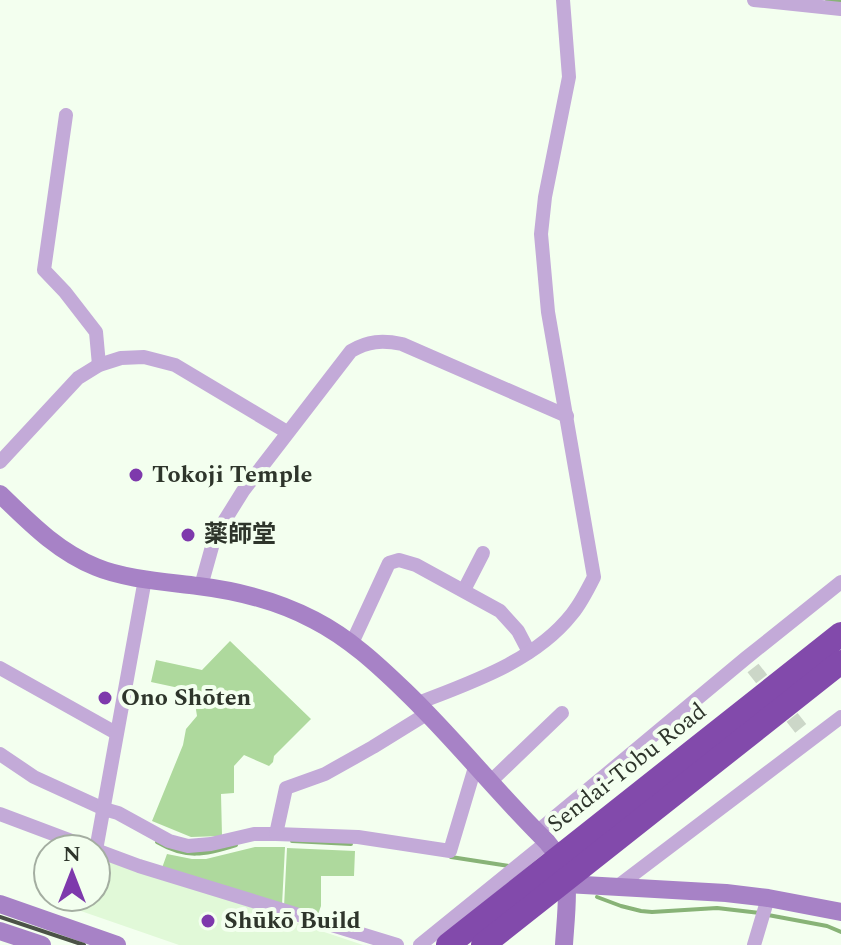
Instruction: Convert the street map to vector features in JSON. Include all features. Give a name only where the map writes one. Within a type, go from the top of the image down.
[{"type":"highway","name":"Sendai-Tobu Road","points":[[483,945],[584,851],[841,634]]},
{"type":"highway","name":"Sendai-Tobu Road","points":[[448,945],[584,851],[841,662]]},
{"type":"street","points":[[276,834],[286,788],[325,774],[373,747],[423,708],[529,652],[554,634],[574,612],[594,577],[548,312],[541,234],[545,197],[569,77],[563,0]]},
{"type":"street","points":[[754,0],[841,9]]},
{"type":"street","points":[[66,115],[44,270],[96,332],[99,365]]},
{"type":"street","points":[[201,586],[215,536],[243,491],[351,351],[366,344],[382,341],[402,344],[567,416]]},
{"type":"street","points":[[0,462],[78,378],[99,365],[121,358],[144,357],[175,365],[287,432]]},
{"type":"street","points":[[0,494],[41,534],[70,555],[100,569],[245,594],[278,603],[315,620],[352,643],[423,708],[562,860],[566,884],[564,945]]},
{"type":"street","points":[[464,590],[483,553]]},
{"type":"street","points":[[352,643],[389,563],[399,560],[416,565],[500,611],[518,631],[529,652]]},
{"type":"street","points":[[99,833],[145,579]]},
{"type":"street","points":[[420,945],[841,582]]},
{"type":"street","points":[[0,668],[116,733]]},
{"type":"street","points":[[491,781],[562,713]]},
{"type":"street","points":[[618,886],[806,735],[841,717]]},
{"type":"street","points":[[0,754],[34,777],[118,813],[169,841],[188,846],[254,834],[276,834],[358,837],[450,851],[476,764]]},
{"type":"street","points":[[0,814],[50,833]]},
{"type":"street","points":[[112,856],[397,945]]},
{"type":"street","points":[[566,884],[689,889],[765,909],[841,912]]},
{"type":"street","points":[[0,904],[117,945]]},
{"type":"street","points":[[754,945],[765,909]]},
{"type":"street","points":[[0,931],[42,945]]},
{"type":"shaded area","points":[[112,862],[363,945],[179,945],[87,913],[112,913]]},
{"type":"green space","points":[[230,641],[311,719],[274,756],[269,766],[244,755],[234,766],[234,793],[221,794],[222,836],[191,837],[152,821],[183,745],[186,729],[197,716],[193,691],[151,682],[156,660],[202,670]]},
{"type":"green space","points":[[255,847],[285,847],[282,905],[162,868],[167,854],[206,859]]},
{"type":"green space","points":[[287,848],[355,851],[354,876],[321,876],[321,906],[317,917],[284,907]]},
{"type":"waterway","points":[[827,0],[841,1]]},
{"type":"waterway","points":[[292,841],[351,844]]},
{"type":"waterway","points":[[157,842],[177,851],[196,854],[236,845]]},
{"type":"waterway","points":[[451,857],[509,866]]},
{"type":"waterway","points":[[597,897],[641,911],[717,908],[760,913]]},
{"type":"waterway","points":[[768,915],[827,926],[841,932]]},
{"type":"tunnel","points":[[753,668],[802,730]]},
{"type":"railway","points":[[0,917],[84,945]]},
{"type":"place","name":"Tokoji Temple","points":[[136,475]]},
{"type":"place","name":"薬師堂","points":[[188,535]]},
{"type":"place","name":"Ono Shōten","points":[[105,698]]},
{"type":"place","name":"Shūkō Build","points":[[208,921]]}]
